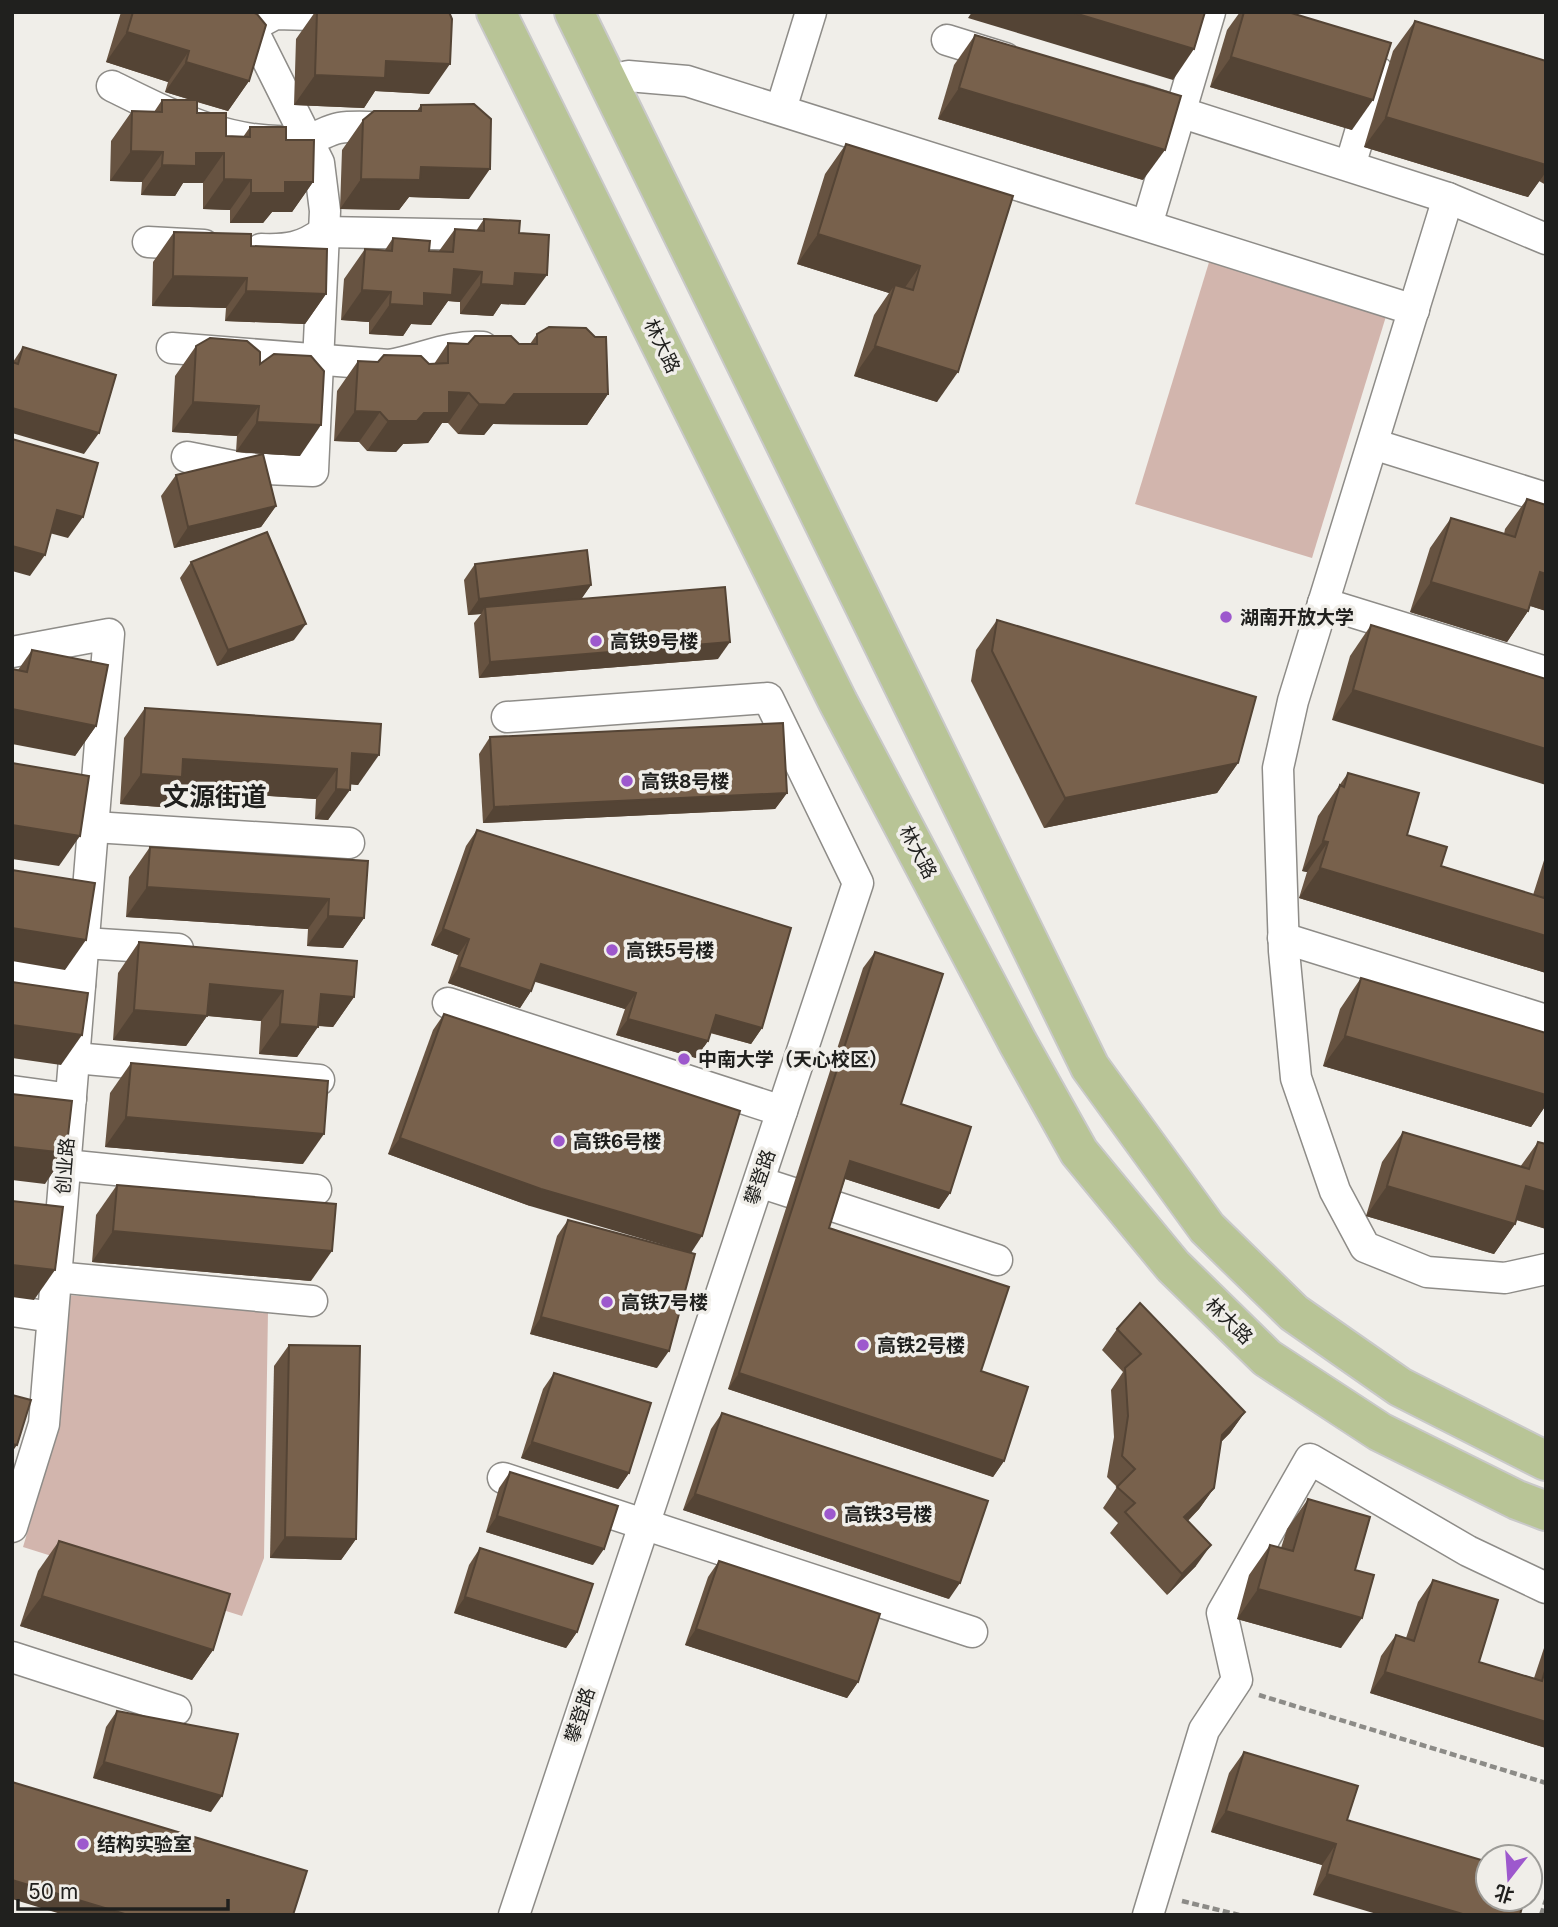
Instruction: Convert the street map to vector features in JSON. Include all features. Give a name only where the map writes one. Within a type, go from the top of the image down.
[{"type":"main road","name":"林大路","points":[[496,12],[838,702],[1018,1043],[1079,1152],[1173,1266],[1267,1358],[1380,1432],[1517,1500],[1546,1511]]},
{"type":"main road","points":[[574,12],[1090,1067],[1208,1228],[1294,1313],[1400,1387],[1546,1461]]},
{"type":"street","points":[[781,109],[811,12]]},
{"type":"street","points":[[1147,225],[1210,12]]},
{"type":"street","points":[[187,457],[243,468],[313,471],[325,211],[319,163],[239,20],[275,14],[380,17]]},
{"type":"street","points":[[947,40],[1038,68]]},
{"type":"street","points":[[1350,166],[1381,61],[1366,46]]},
{"type":"street","points":[[607,81],[628,76],[687,81],[1414,310]]},
{"type":"street","points":[[112,86],[184,121],[228,136],[279,141],[308,140],[341,128],[421,128]]},
{"type":"street","points":[[1116,92],[1448,198],[1546,239]]},
{"type":"street","points":[[1448,198],[1293,701],[1278,768],[1283,938],[1296,1078],[1335,1191],[1365,1247],[1427,1272],[1505,1278],[1546,1269]]},
{"type":"street","points":[[148,242],[286,250],[303,247],[324,232],[486,235]]},
{"type":"street","points":[[172,348],[389,365],[414,361],[458,345],[513,348]]},
{"type":"street","points":[[1373,444],[1546,498]]},
{"type":"street","points":[[1324,603],[1546,672]]},
{"type":"street","name":"创业路","points":[[12,652],[110,634],[85,777],[93,827],[76,884],[84,943],[65,1165],[49,1214],[55,1277],[44,1424],[12,1527]]},
{"type":"street","name":"攀登路","points":[[507,717],[768,698],[859,883],[514,1915]]},
{"type":"street","points":[[93,827],[349,843]]},
{"type":"street","points":[[1283,938],[1546,1020]]},
{"type":"street","points":[[84,943],[205,951]]},
{"type":"street","points":[[12,975],[80,985]]},
{"type":"street","points":[[448,1003],[782,1111]]},
{"type":"street","points":[[75,1058],[319,1080]]},
{"type":"street","points":[[12,1091],[71,1099]]},
{"type":"street","points":[[65,1165],[316,1190]]},
{"type":"street","points":[[759,1182],[793,1193]]},
{"type":"street","points":[[830,1205],[997,1260]]},
{"type":"street","points":[[55,1277],[312,1301]]},
{"type":"street","points":[[12,1311],[52,1317]]},
{"type":"street","points":[[1148,1915],[1203,1730],[1237,1680],[1222,1613],[1310,1459],[1468,1550],[1546,1588]]},
{"type":"street","points":[[503,1478],[972,1632]]},
{"type":"street","points":[[12,1657],[176,1710]]},
{"type":"path","points":[[1233,1687],[1546,1783]]},
{"type":"path","points":[[1177,1902],[1185,1900],[1240,1915]]},
{"type":"path","points":[[1541,1915],[1546,1900]]},
{"type":"shaded area","points":[[1210,259],[1387,313],[1312,558],[1135,504]]},
{"type":"shaded area","points":[[67,1295],[268,1311],[264,1558],[242,1616],[23,1547],[60,1423]]},
{"type":"building","points":[[133,12],[257,14],[266,25],[249,81],[186,62],[189,51],[127,32]]},
{"type":"building","points":[[317,12],[449,12],[452,19],[450,64],[386,61],[385,78],[315,75]]},
{"type":"building","points":[[1071,12],[1205,12],[1194,49]]},
{"type":"building","points":[[1244,12],[1288,12],[1391,43],[1373,100],[1231,57]]},
{"type":"building","points":[[1415,21],[1546,61],[1546,165],[1386,117]]},
{"type":"building","points":[[975,35],[1181,96],[1165,150],[959,88]]},
{"type":"building","points":[[162,100],[197,100],[197,113],[226,113],[226,136],[250,137],[250,127],[286,127],[286,140],[314,140],[313,182],[285,182],[285,193],[251,193],[251,180],[224,179],[224,153],[196,153],[196,166],[162,165],[163,152],[131,151],[132,111],[162,112]]},
{"type":"building","points":[[474,104],[491,119],[490,169],[421,167],[420,180],[361,179],[363,120],[374,111],[421,111],[421,105]]},
{"type":"building","points":[[846,144],[1013,196],[958,372],[875,346],[895,285],[913,290],[920,266],[818,234]]},
{"type":"building","points":[[484,219],[520,221],[519,233],[549,235],[547,275],[515,273],[514,286],[481,284],[482,272],[454,269],[452,295],[424,293],[424,306],[390,304],[391,292],[362,290],[365,249],[392,251],[393,238],[430,241],[429,251],[453,252],[455,229],[484,231]]},
{"type":"building","points":[[174,232],[251,234],[251,246],[327,249],[326,294],[246,291],[247,278],[173,276]]},
{"type":"building","points":[[549,327],[586,328],[595,337],[606,337],[608,394],[514,394],[505,405],[479,404],[469,393],[449,392],[449,413],[424,413],[417,421],[388,421],[380,412],[355,411],[358,361],[378,362],[384,355],[421,356],[429,364],[448,363],[448,343],[468,344],[475,336],[511,336],[519,344],[537,344],[537,334]]},
{"type":"building","points":[[210,338],[247,341],[260,352],[260,364],[274,354],[311,356],[324,371],[321,425],[257,422],[259,406],[193,402],[196,346]]},
{"type":"building","points":[[23,347],[116,375],[99,433],[12,408],[12,362],[18,364]]},
{"type":"building","points":[[12,439],[98,463],[83,517],[57,510],[45,555],[12,546]]},
{"type":"building","points":[[263,454],[276,506],[188,527],[176,475]]},
{"type":"building","points":[[1527,499],[1546,505],[1546,574],[1540,572],[1528,611],[1431,582],[1451,518],[1515,537]]},
{"type":"building","points":[[267,532],[306,624],[228,650],[191,562]]},
{"type":"building","points":[[587,550],[591,585],[479,599],[475,564]]},
{"type":"building","name":"高铁9号楼","points":[[725,587],[730,642],[490,662],[485,607]]},
{"type":"building","points":[[997,620],[1256,697],[1238,763],[1065,798],[992,651]]},
{"type":"building","points":[[1371,625],[1546,679],[1546,749],[1353,690]]},
{"type":"building","points":[[32,650],[108,665],[96,726],[12,709],[12,669],[27,672]]},
{"type":"building","points":[[145,708],[381,724],[379,755],[352,753],[350,790],[336,789],[337,769],[183,759],[182,777],[141,774]]},
{"type":"building","name":"高铁8号楼","points":[[783,723],[787,793],[494,807],[490,737]]},
{"type":"building","points":[[12,763],[89,776],[80,836],[12,825]]},
{"type":"building","points":[[1348,773],[1419,793],[1407,835],[1447,847],[1441,866],[1544,898],[1546,892],[1546,936],[1320,868],[1328,842],[1323,841],[1340,785],[1344,787]]},
{"type":"building","name":"高铁5号楼","points":[[477,830],[791,928],[762,1028],[716,1015],[708,1041],[628,1019],[636,993],[541,964],[531,991],[459,967],[469,939],[443,929]]},
{"type":"building","points":[[150,847],[368,861],[364,918],[328,916],[329,899],[147,887]]},
{"type":"building","points":[[12,870],[95,883],[86,940],[12,928]]},
{"type":"building","points":[[139,942],[357,961],[354,997],[321,994],[318,1027],[280,1024],[283,991],[210,984],[207,1016],[134,1010]]},
{"type":"building","points":[[875,952],[943,974],[901,1104],[971,1127],[950,1193],[850,1161],[829,1228],[1009,1287],[981,1371],[1028,1387],[1004,1461],[739,1373]]},
{"type":"building","points":[[1361,978],[1546,1033],[1546,1095],[1345,1036]]},
{"type":"building","points":[[12,982],[88,993],[82,1035],[12,1025]]},
{"type":"building","name":"高铁6号楼","points":[[444,1014],[740,1111],[702,1236],[541,1189],[400,1138]]},
{"type":"building","points":[[131,1063],[328,1081],[324,1134],[126,1117]]},
{"type":"building","points":[[12,1094],[72,1101],[66,1153],[12,1147]]},
{"type":"building","points":[[1403,1132],[1529,1169],[1538,1142],[1546,1144],[1546,1192],[1526,1186],[1515,1224],[1387,1186]]},
{"type":"building","points":[[117,1185],[336,1204],[332,1251],[113,1231]]},
{"type":"building","points":[[12,1201],[63,1207],[55,1270],[12,1265]]},
{"type":"building","name":"高铁7号楼","points":[[568,1220],[695,1254],[669,1351],[541,1317]]},
{"type":"building","points":[[1140,1303],[1245,1412],[1222,1435],[1214,1488],[1184,1517],[1211,1545],[1182,1574],[1125,1512],[1135,1503],[1117,1487],[1135,1469],[1122,1456],[1128,1416],[1125,1368],[1141,1354],[1117,1329]]},
{"type":"building","points":[[289,1345],[360,1346],[356,1539],[285,1537]]},
{"type":"building","points":[[554,1373],[651,1403],[629,1473],[532,1442]]},
{"type":"building","points":[[12,1395],[31,1400],[17,1445],[12,1444]]},
{"type":"building","name":"高铁3号楼","points":[[722,1413],[988,1501],[960,1583],[695,1494]]},
{"type":"building","points":[[510,1472],[618,1506],[604,1549],[497,1516]]},
{"type":"building","points":[[1308,1499],[1370,1517],[1355,1570],[1374,1575],[1362,1618],[1258,1589],[1270,1545],[1293,1551]]},
{"type":"building","points":[[59,1541],[230,1594],[213,1650],[42,1596]]},
{"type":"building","points":[[480,1548],[593,1584],[577,1632],[465,1597]]},
{"type":"building","points":[[719,1561],[880,1614],[858,1682],[696,1629]]},
{"type":"building","points":[[1433,1580],[1498,1600],[1479,1662],[1542,1681],[1546,1667],[1546,1722],[1385,1672],[1396,1635],[1414,1641]]},
{"type":"building","points":[[117,1711],[238,1734],[222,1796],[104,1762]]},
{"type":"building","points":[[1244,1752],[1358,1786],[1347,1820],[1474,1858],[1474,1913],[1520,1915],[1466,1915],[1327,1874],[1336,1844],[1226,1811]]},
{"type":"building","name":"结构实验室","points":[[12,1782],[307,1871],[293,1915],[128,1915],[12,1880]]},
{"type":"place","name":"湖南开放大学","points":[[1226,617]]},
{"type":"place","name":"高铁9号楼","points":[[596,641]]},
{"type":"place","name":"高铁8号楼","points":[[627,781]]},
{"type":"place","name":"高铁5号楼","points":[[612,950]]},
{"type":"place","name":"中南大学（天心校区）","points":[[684,1059]]},
{"type":"place","name":"高铁6号楼","points":[[559,1141]]},
{"type":"place","name":"高铁7号楼","points":[[607,1302]]},
{"type":"place","name":"高铁2号楼","points":[[863,1345]]},
{"type":"place","name":"高铁3号楼","points":[[830,1514]]},
{"type":"place","name":"结构实验室","points":[[83,1844]]},
{"type":"district","name":"文源街道","points":[[215,796]]}]
